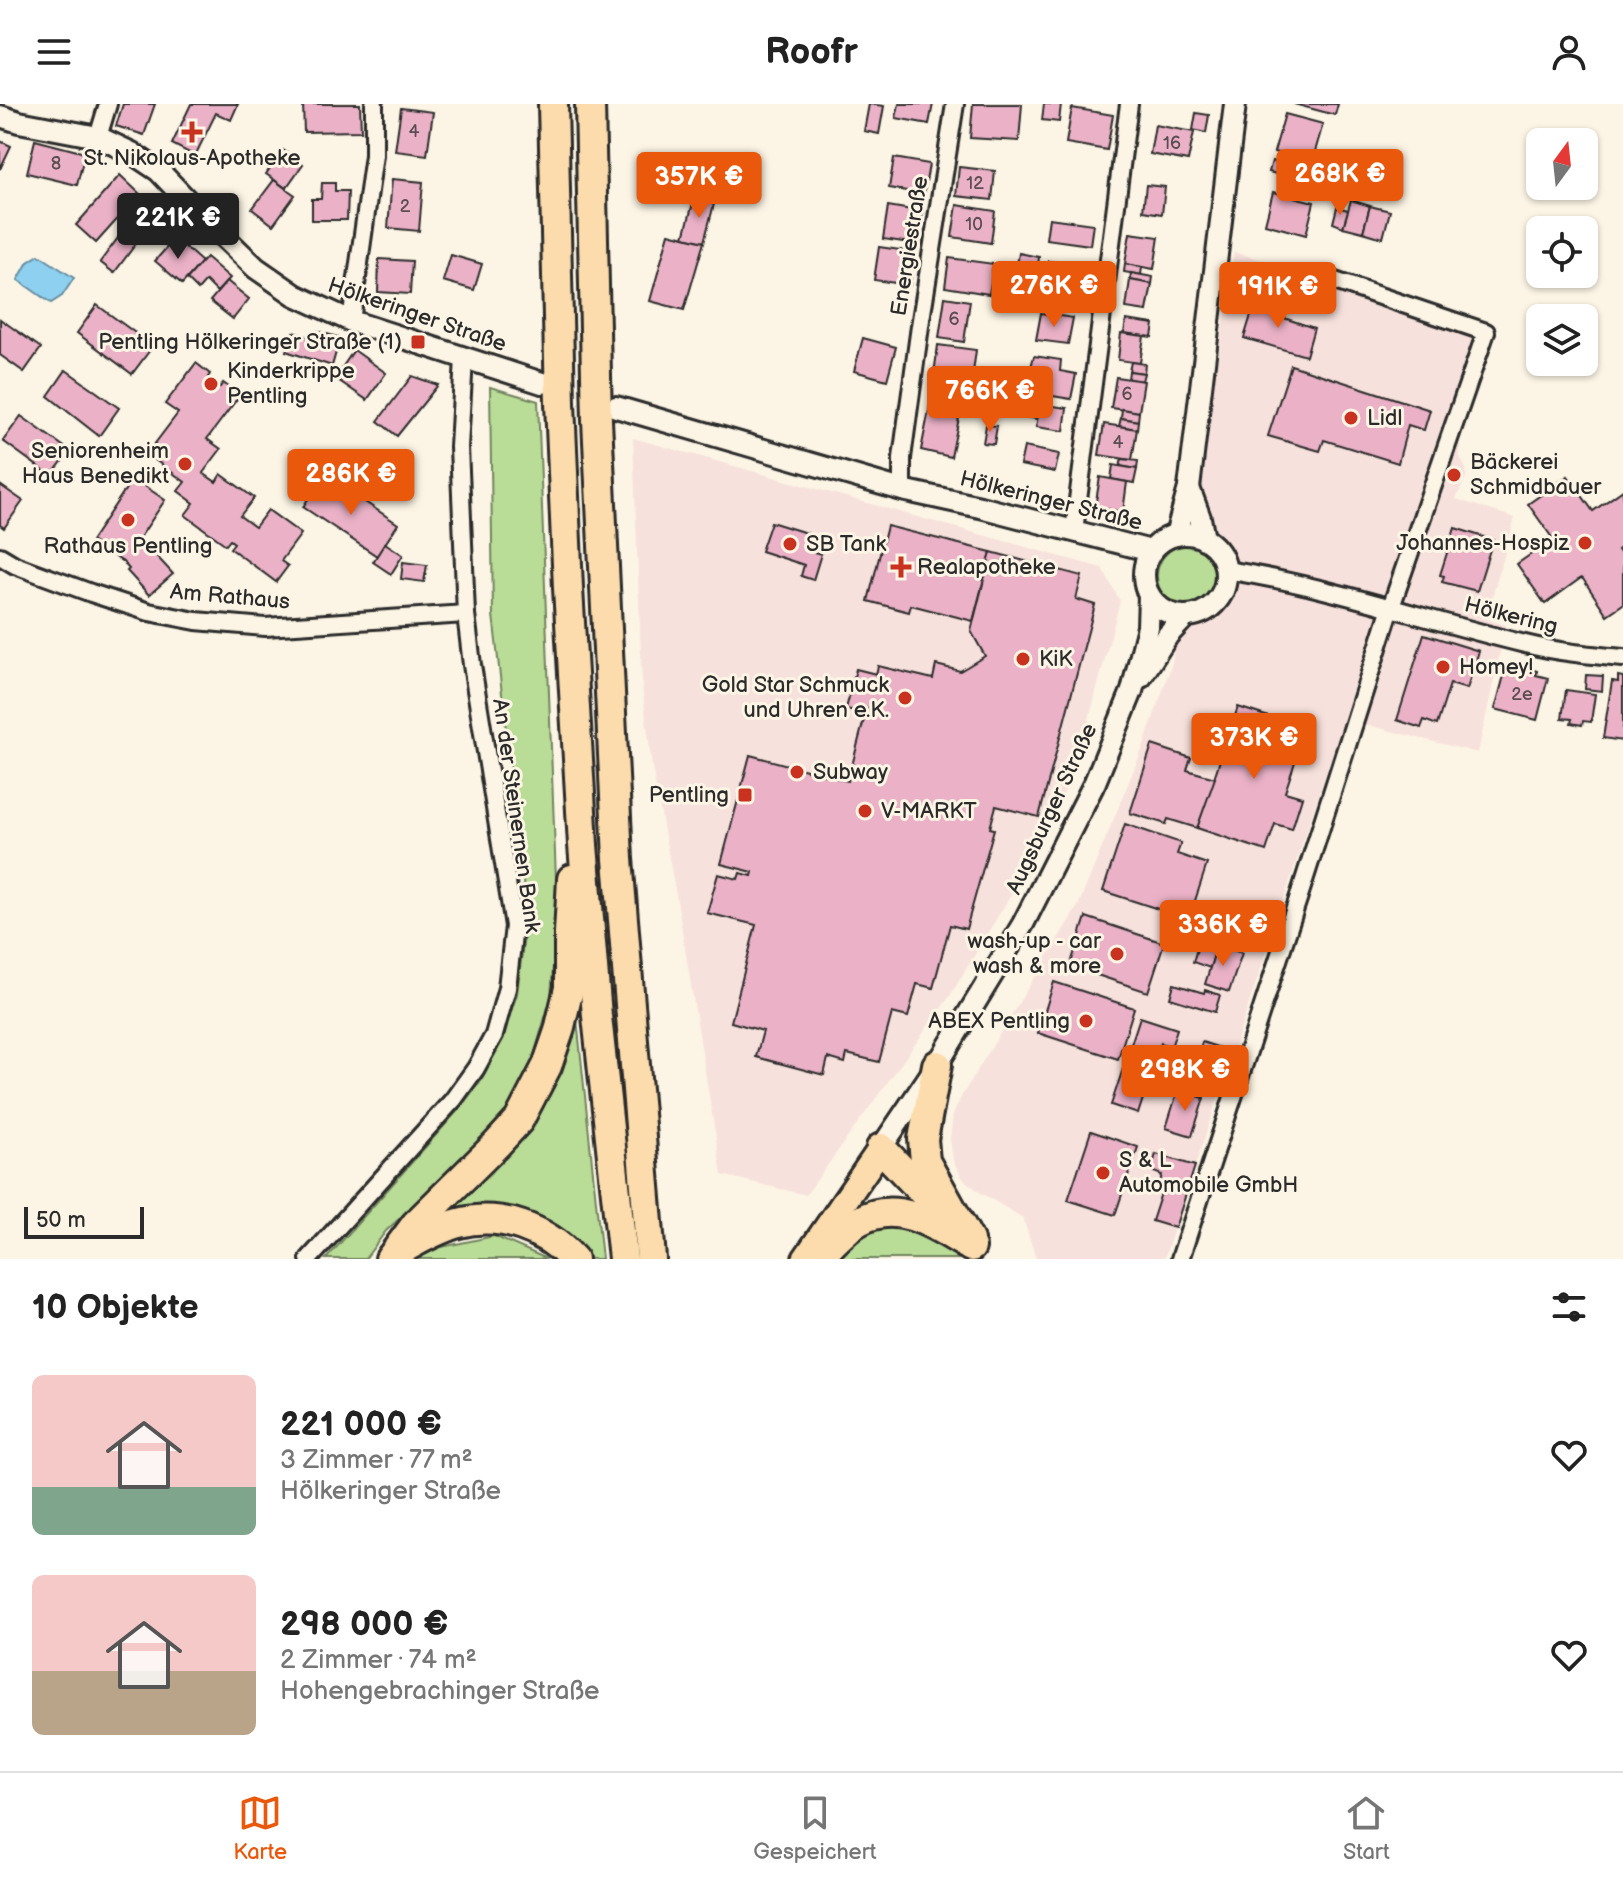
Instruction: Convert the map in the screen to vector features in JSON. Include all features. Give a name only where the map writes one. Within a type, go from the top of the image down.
[{"type":"highway","points":[[553,104],[560,403],[583,845],[597,1016],[623,1259]]},
{"type":"highway","points":[[590,104],[597,420],[618,859],[651,1259]]},
{"type":"highway","points":[[393,1256],[416,1224],[519,1120],[547,1066],[569,988],[572,870],[583,845]]},
{"type":"highway","points":[[937,1065],[923,1139],[925,1161],[978,1252]]},
{"type":"highway","points":[[881,1148],[978,1252]]},
{"type":"highway","points":[[816,1259],[856,1222],[874,1213],[914,1216],[934,1224],[978,1252]]},
{"type":"highway","points":[[393,1256],[429,1235],[459,1223],[495,1220],[548,1236],[573,1259]]},
{"type":"main road","points":[[805,1259],[881,1148]]},
{"type":"street","points":[[98,137],[108,104]]},
{"type":"street","points":[[351,321],[374,155],[374,104]]},
{"type":"street","name":"Energiestraße","points":[[902,490],[902,458],[912,384],[955,104]]},
{"type":"street","points":[[1074,531],[1129,104]]},
{"type":"street","points":[[1176,535],[1189,488],[1235,104]]},
{"type":"street","name":"Hölkeringer Straße","points":[[0,116],[98,137],[132,153],[159,171],[256,268],[295,295],[351,321],[542,383]]},
{"type":"street","points":[[1180,1259],[1391,607],[1486,332],[1329,279]]},
{"type":"street","name":"An der Steinernen Bank","points":[[309,1259],[453,1100],[476,1068],[494,1035],[501,1014],[512,957],[514,926],[466,614],[459,447],[464,358]]},
{"type":"street","name":"Hölkeringer Straße","points":[[616,407],[902,490],[1151,551]]},
{"type":"street","points":[[1189,488],[1204,539]]},
{"type":"street","points":[[1176,535],[1195,535],[1204,539],[1222,557],[1225,583],[1220,596],[1199,613],[1186,616],[1165,611],[1149,595],[1145,584],[1146,561],[1151,551],[1176,535]]},
{"type":"street","name":"Am Rathaus","points":[[0,556],[15,565],[106,598],[149,612],[196,621],[265,627],[466,614]]},
{"type":"street","points":[[1225,570],[1254,574],[1391,607]]},
{"type":"street","name":"Augsburger Straße","points":[[881,1148],[937,1065],[1023,924],[1095,782],[1132,691],[1148,627],[1149,595]]},
{"type":"street","name":"Hölkering","points":[[1391,607],[1527,644],[1623,658]]},
{"type":"street","name":"Augsburger Straße","points":[[1132,691],[1168,635],[1186,616]]},
{"type":"shaded area","points":[[1234,252],[1310,274],[1345,296],[1382,308],[1389,288],[1496,327],[1460,440],[1460,457],[1466,477],[1456,499],[1515,518],[1486,619],[1506,625],[1478,753],[1371,726],[1342,725],[1164,1259],[1036,1259],[1023,1218],[963,1179],[953,1161],[950,1139],[953,1115],[1078,906],[1144,745],[1172,663]]},
{"type":"shaded area","points":[[633,438],[1102,568],[1120,601],[1081,750],[1056,813],[950,996],[806,1195],[722,1175],[652,767],[642,685]]},
{"type":"green space","points":[[490,387],[538,401],[557,907],[551,997],[532,1062],[506,1114],[480,1143],[386,1231],[365,1259],[326,1259],[482,1079],[502,1038],[517,994],[525,927],[523,878],[493,615]]},
{"type":"green space","points":[[1182,545],[1194,545],[1210,554],[1217,564],[1217,588],[1210,598],[1194,607],[1182,607],[1162,593],[1157,582],[1157,570],[1171,550]]},
{"type":"green space","points":[[575,1000],[602,1259],[585,1259],[562,1237],[428,1225],[485,1171]]},
{"type":"green space","points":[[911,1223],[956,1250],[962,1259],[828,1259],[865,1225]]},
{"type":"green space","points":[[494,1236],[547,1259],[418,1259],[423,1251]]},
{"type":"water","points":[[39,255],[74,278],[62,296],[51,303],[18,280],[28,262]]},
{"type":"building","points":[[123,104],[155,104],[144,135],[116,126]]},
{"type":"building","name":"St. Nikolaus-Apotheke","points":[[191,104],[238,104],[231,120],[216,113],[195,156],[172,144]]},
{"type":"building","points":[[303,104],[360,104],[361,131],[304,132]]},
{"type":"building","points":[[869,104],[884,106],[879,134],[864,131]]},
{"type":"building","points":[[899,104],[933,104],[929,124],[896,118]]},
{"type":"building","points":[[973,104],[1022,104],[1019,141],[970,138]]},
{"type":"building","points":[[1044,104],[1061,104],[1059,122],[1042,120]]},
{"type":"building","points":[[1294,104],[1338,104],[1335,115]]},
{"type":"building","points":[[401,108],[433,112],[427,155],[395,151]]},
{"type":"building","points":[[1072,108],[1113,115],[1107,150],[1066,143]]},
{"type":"building","points":[[1196,113],[1209,115],[1206,133],[1193,130]]},
{"type":"building","points":[[1285,114],[1323,124],[1312,162],[1274,152]]},
{"type":"building","points":[[1155,125],[1194,132],[1188,161],[1150,154]]},
{"type":"building","points":[[35,140],[85,153],[77,185],[27,173]]},
{"type":"building","points":[[0,141],[11,146],[0,169]]},
{"type":"building","points":[[283,150],[303,164],[286,188],[266,174]]},
{"type":"building","points":[[894,158],[929,164],[924,194],[889,188]]},
{"type":"building","points":[[1272,161],[1309,171],[1306,182],[1269,172]]},
{"type":"building","points":[[959,167],[995,171],[992,200],[956,196]]},
{"type":"building","points":[[674,174],[719,186],[714,204],[669,192]]},
{"type":"building","points":[[120,175],[140,194],[96,243],[76,225]]},
{"type":"building","points":[[392,179],[423,182],[419,231],[388,228]]},
{"type":"building","points":[[274,180],[295,195],[273,225],[252,209]]},
{"type":"building","points":[[322,183],[335,183],[335,191],[348,191],[347,220],[312,220],[312,199],[321,199]]},
{"type":"building","points":[[1146,185],[1165,187],[1162,214],[1143,211]]},
{"type":"building","points":[[1273,192],[1314,202],[1306,235],[1265,224]]},
{"type":"building","points":[[694,199],[714,204],[704,242],[684,237]]},
{"type":"building","points":[[1351,200],[1370,206],[1363,232],[1343,227]]},
{"type":"building","points":[[957,205],[995,211],[991,243],[952,237]]},
{"type":"building","points":[[888,206],[923,212],[917,244],[883,239]]},
{"type":"building","points":[[1370,206],[1390,211],[1383,238],[1363,232]]},
{"type":"building","points":[[1337,207],[1348,210],[1343,227],[1333,223]]},
{"type":"building","points":[[1049,218],[1093,224],[1090,245],[1046,239]]},
{"type":"building","points":[[124,230],[138,241],[114,273],[100,262]]},
{"type":"building","points":[[669,233],[704,242],[684,310],[650,301]]},
{"type":"building","points":[[1130,233],[1159,237],[1154,269],[1125,264]]},
{"type":"building","points":[[175,238],[202,262],[182,284],[155,261]]},
{"type":"building","points":[[879,247],[915,252],[910,285],[874,280]]},
{"type":"building","points":[[1019,253],[1039,257],[1037,274],[1016,271]]},
{"type":"building","points":[[451,255],[482,264],[474,290],[443,281]]},
{"type":"building","points":[[206,257],[230,278],[217,292],[206,281],[198,290],[187,279]]},
{"type":"building","points":[[949,258],[994,264],[989,294],[945,287]]},
{"type":"building","points":[[379,259],[412,261],[410,294],[378,292]]},
{"type":"building","points":[[1048,261],[1089,266],[1086,299],[1044,295]]},
{"type":"building","points":[[1125,264],[1142,267],[1141,275],[1124,272]]},
{"type":"building","points":[[1131,273],[1153,277],[1152,284],[1130,280]]},
{"type":"building","points":[[1130,280],[1152,284],[1147,311],[1126,308]]},
{"type":"building","points":[[227,281],[249,299],[233,319],[210,301]]},
{"type":"building","points":[[945,297],[970,301],[964,342],[939,338]]},
{"type":"building","points":[[1256,299],[1275,305],[1272,314],[1314,328],[1306,356],[1244,338]]},
{"type":"building","points":[[97,305],[153,346],[132,374],[77,333]]},
{"type":"building","points":[[1041,313],[1073,318],[1068,344],[1036,340]]},
{"type":"building","points":[[0,319],[41,348],[24,372],[0,355]]},
{"type":"building","points":[[1126,320],[1154,324],[1152,337],[1124,333]]},
{"type":"building","points":[[317,331],[340,338],[332,366],[286,351],[293,332],[315,339]]},
{"type":"building","points":[[1121,333],[1144,336],[1140,363],[1118,360]]},
{"type":"building","points":[[863,338],[896,347],[887,380],[854,371]]},
{"type":"building","points":[[938,345],[976,350],[972,380],[934,374]]},
{"type":"building","points":[[354,350],[386,373],[367,400],[335,378]]},
{"type":"building","points":[[1034,356],[1061,360],[1060,371],[1076,374],[1071,399],[1040,394],[1044,369],[1031,367]]},
{"type":"building","points":[[1131,362],[1145,364],[1144,373],[1129,371]]},
{"type":"building","name":"Seniorenheim Haus Benedikt","points":[[196,363],[220,387],[223,383],[240,395],[207,439],[221,449],[203,473],[216,482],[221,474],[254,498],[240,516],[255,527],[268,510],[301,534],[281,561],[288,566],[276,582],[230,548],[234,543],[230,540],[226,545],[185,515],[194,503],[178,491],[185,482],[147,454],[178,413],[165,404]]},
{"type":"building","name":"Lidl","points":[[1291,365],[1430,410],[1424,430],[1408,425],[1398,463],[1324,440],[1320,451],[1268,436]]},
{"type":"building","points":[[66,370],[119,408],[99,436],[48,396]]},
{"type":"building","points":[[1129,371],[1144,373],[1142,381],[1128,379]]},
{"type":"building","points":[[412,376],[438,385],[397,436],[378,421]]},
{"type":"building","points":[[1116,377],[1144,381],[1139,412],[1111,408]]},
{"type":"building","points":[[931,400],[951,405],[948,416],[959,418],[951,457],[921,450]]},
{"type":"building","points":[[1016,400],[1040,404],[1037,419],[1014,415]]},
{"type":"building","points":[[1040,404],[1067,408],[1064,431],[1036,427]]},
{"type":"building","points":[[1122,409],[1139,412],[1138,421],[1121,418]]},
{"type":"building","points":[[21,416],[70,451],[51,476],[3,441]]},
{"type":"building","points":[[1121,418],[1138,421],[1137,429],[1119,426]]},
{"type":"building","points":[[1104,424],[1137,429],[1132,460],[1099,455]]},
{"type":"building","points":[[986,425],[997,426],[994,444],[983,443]]},
{"type":"building","points":[[1024,447],[1059,454],[1055,472],[1020,465]]},
{"type":"building","points":[[1122,459],[1138,461],[1137,469],[1120,466]]},
{"type":"building","points":[[1113,465],[1137,469],[1134,483],[1111,479]]},
{"type":"building","name":"Johannes-Hospiz","points":[[1568,476],[1593,511],[1623,490],[1623,546],[1618,550],[1623,557],[1623,604],[1607,615],[1581,578],[1545,604],[1517,564],[1553,539],[1528,504]]},
{"type":"building","points":[[1100,477],[1127,482],[1123,512],[1095,507]]},
{"type":"building","name":"Rathaus Pentling","points":[[133,478],[165,500],[137,542],[147,553],[151,550],[173,574],[149,595],[127,571],[129,569],[123,562],[91,541]]},
{"type":"building","points":[[321,478],[398,524],[377,556],[303,507]]},
{"type":"building","points":[[0,485],[23,501],[4,528],[0,525]]},
{"type":"building","name":"SB Tank","points":[[771,522],[819,537],[814,552],[821,554],[813,580],[801,576],[804,565],[761,551]]},
{"type":"building","points":[[887,526],[991,552],[973,621],[911,605],[909,612],[868,601]]},
{"type":"building","points":[[1455,528],[1493,540],[1477,591],[1442,582],[1444,576],[1440,575]]},
{"type":"building","points":[[385,543],[403,555],[391,574],[373,562]]},
{"type":"building","name":"V-MARKT","points":[[991,552],[1082,576],[1076,599],[1095,605],[1039,817],[996,806],[990,828],[994,829],[966,929],[950,925],[933,988],[917,984],[908,1017],[892,1013],[879,1062],[847,1054],[845,1063],[828,1058],[824,1075],[756,1057],[763,1031],[731,1022],[756,925],[707,913],[718,874],[738,879],[740,873],[752,876],[753,872],[721,864],[750,755],[848,781],[867,708],[862,706],[861,712],[846,709],[856,669],[876,674],[878,666],[933,679],[936,665],[960,671],[985,656],[971,631]]},
{"type":"building","points":[[403,562],[427,565],[424,582],[401,579]]},
{"type":"building","name":"Homey!","points":[[1424,634],[1479,651],[1467,689],[1450,684],[1437,725],[1424,720],[1421,728],[1397,720]]},
{"type":"building","points":[[1520,666],[1548,678],[1537,720],[1495,709],[1506,668],[1519,671]]},
{"type":"building","points":[[1586,675],[1603,676],[1602,691],[1585,689]]},
{"type":"building","points":[[1618,676],[1623,677],[1623,741],[1603,738],[1612,681],[1618,682]]},
{"type":"building","points":[[1566,690],[1595,694],[1591,722],[1583,721],[1582,725],[1562,718]]},
{"type":"building","points":[[1238,707],[1306,729],[1285,792],[1302,797],[1292,829],[1275,824],[1266,851],[1197,828]]},
{"type":"building","points":[[1152,745],[1191,758],[1187,770],[1215,778],[1197,828],[1168,819],[1166,824],[1130,813]]},
{"type":"building","points":[[1125,824],[1181,843],[1177,854],[1207,864],[1189,919],[1103,891]]},
{"type":"building","name":"wash-up - car wash & more","points":[[1086,917],[1164,943],[1148,992],[1070,966]]},
{"type":"building","points":[[1200,939],[1217,945],[1210,968],[1193,962]]},
{"type":"building","points":[[1217,945],[1242,953],[1229,992],[1205,984]]},
{"type":"building","name":"ABEX Pentling","points":[[1054,982],[1134,1008],[1118,1059],[1038,1033]]},
{"type":"building","points":[[1174,984],[1220,995],[1215,1012],[1170,998]]},
{"type":"building","points":[[1140,1017],[1177,1029],[1171,1047],[1161,1043],[1138,1114],[1111,1105]]},
{"type":"building","points":[[1202,1042],[1223,1049],[1215,1076],[1194,1069]]},
{"type":"building","points":[[1178,1090],[1204,1098],[1192,1136],[1166,1128]]},
{"type":"building","name":"S & L Automobile GmbH","points":[[1091,1131],[1138,1147],[1115,1215],[1068,1200]]},
{"type":"building","points":[[1156,1154],[1195,1166],[1175,1228],[1152,1221],[1161,1193],[1157,1191],[1162,1175],[1151,1171]]},
{"type":"place","name":"St. Nikolaus-Apotheke","points":[[192,132]]},
{"type":"place","name":"Pentling Hölkeringer Straße (1)","points":[[418,342]]},
{"type":"place","name":"Kinderkrippe Pentling","points":[[211,384]]},
{"type":"place","name":"Lidl","points":[[1351,418]]},
{"type":"place","name":"Seniorenheim Haus Benedikt","points":[[185,464]]},
{"type":"place","name":"Bäckerei Schmidbauer","points":[[1454,475]]},
{"type":"place","name":"Rathaus Pentling","points":[[128,520]]},
{"type":"place","name":"Johannes-Hospiz","points":[[1585,543]]},
{"type":"place","name":"SB Tank","points":[[790,544]]},
{"type":"place","name":"Realapotheke","points":[[901,567]]},
{"type":"place","name":"KiK","points":[[1023,659]]},
{"type":"place","name":"Homey!","points":[[1443,667]]},
{"type":"place","name":"Gold Star Schmuck und Uhren e.K.","points":[[905,698]]},
{"type":"place","name":"Subway","points":[[797,772]]},
{"type":"place","name":"Pentling","points":[[745,795]]},
{"type":"place","name":"V-MARKT","points":[[865,811]]},
{"type":"place","name":"wash-up - car wash & more","points":[[1117,954]]},
{"type":"place","name":"ABEX Pentling","points":[[1086,1021]]},
{"type":"place","name":"S & L Automobile GmbH","points":[[1103,1173]]}]
